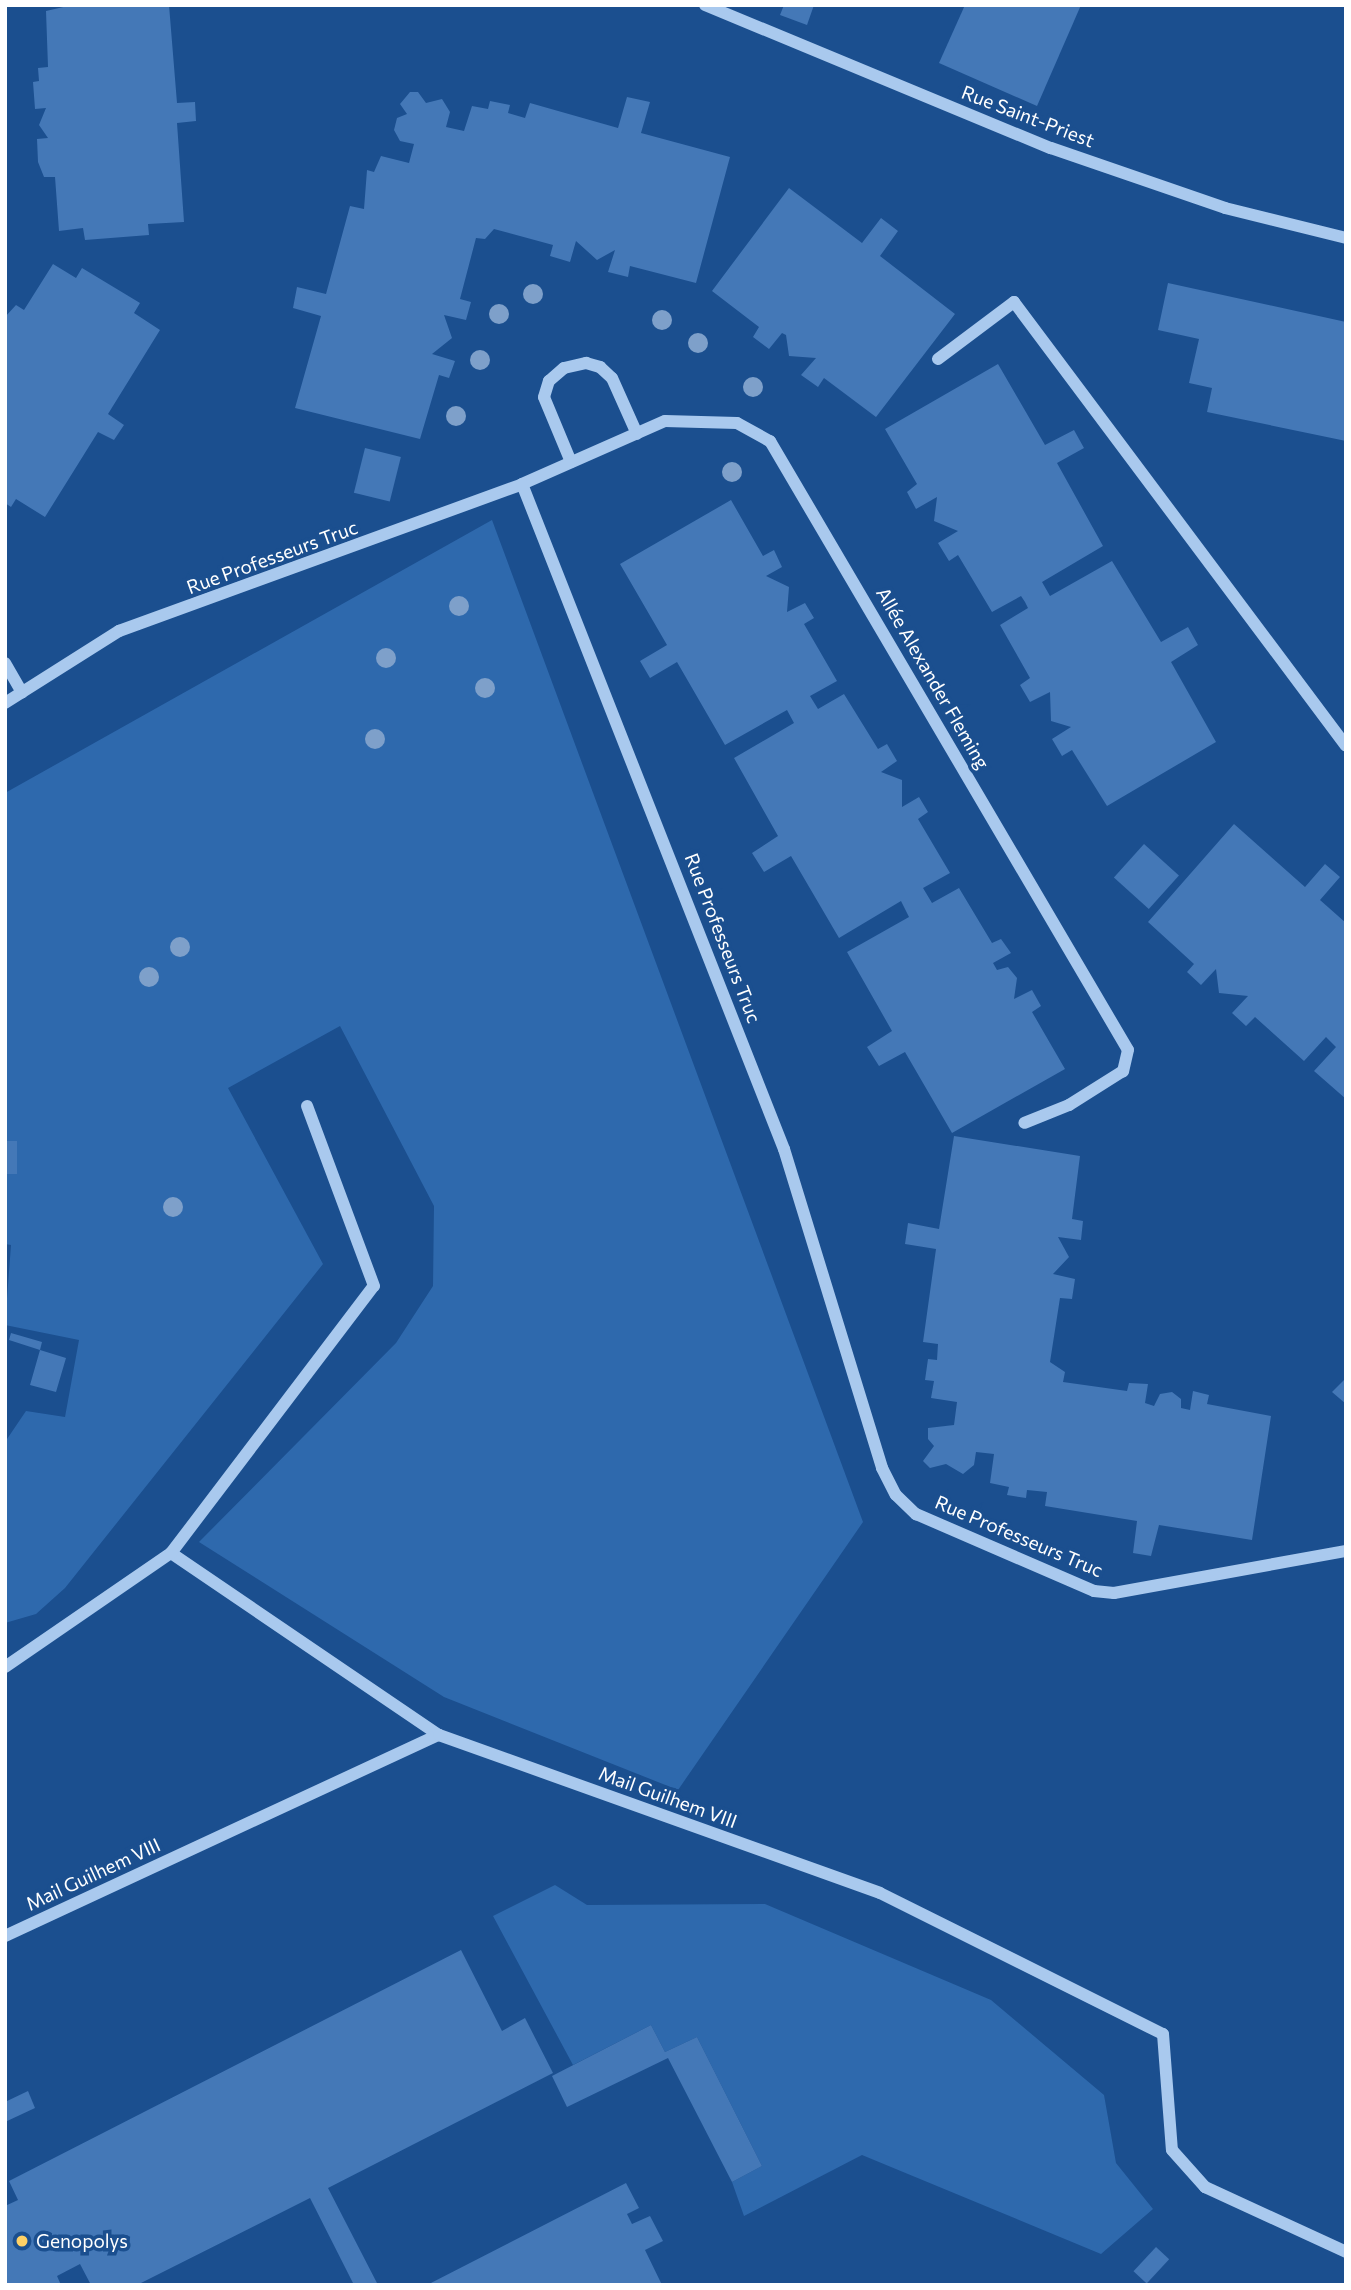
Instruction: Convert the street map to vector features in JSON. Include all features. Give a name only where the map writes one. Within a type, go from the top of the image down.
[{"type":"street","name":"Rue Saint-Priest","points":[[705,5],[1051,148],[1225,208],[1346,238]]},
{"type":"street","points":[[938,359],[1014,302],[1346,746]]},
{"type":"street","points":[[571,462],[544,397],[550,381],[565,368],[586,363],[600,367],[612,378],[636,434]]},
{"type":"street","name":"Allée Alexander Fleming","points":[[522,484],[666,421],[737,423],[770,441],[1128,1050],[1124,1071],[1069,1105],[1024,1123]]},
{"type":"street","name":"Rue Professeurs Truc","points":[[5,703],[119,631],[522,484],[784,1149],[881,1468],[896,1495],[916,1514],[1094,1591],[1114,1593],[1346,1551]]},
{"type":"street","points":[[5,663],[22,692]]},
{"type":"street","points":[[5,1667],[171,1553],[374,1286],[307,1106]]},
{"type":"street","points":[[171,1553],[439,1735]]},
{"type":"street","name":"Mail Guilhem VIII","points":[[5,1936],[439,1735],[880,1893],[1163,2034],[1172,2150],[1205,2187],[1346,2252]]},
{"type":"shaded area","points":[[492,520],[863,1522],[678,1790],[444,1697],[199,1542],[396,1343],[433,1286],[434,1206],[340,1026],[228,1088],[323,1264],[65,1588],[36,1614],[5,1623],[5,1442],[26,1411],[65,1417],[79,1340],[5,1325],[11,1245],[5,1244],[5,1169],[16,1141],[5,1142],[5,793]]},
{"type":"shaded area","points":[[555,1885],[587,1905],[765,1904],[991,2000],[1104,2095],[1116,2163],[1153,2209],[1101,2254],[862,2155],[744,2216],[732,2182],[762,2166],[697,2037],[665,2052],[651,2025],[573,2065],[493,1916]]},
{"type":"building","points":[[72,5],[169,5],[177,103],[195,102],[196,121],[177,123],[184,222],[148,224],[149,235],[85,240],[83,228],[59,231],[55,177],[44,177],[38,162],[37,139],[48,138],[39,125],[46,108],[35,109],[33,82],[39,81],[38,68],[48,67],[46,11]]},
{"type":"building","points":[[784,5],[814,5],[807,25],[780,15]]},
{"type":"building","points":[[965,5],[1081,5],[1037,106],[939,63]]},
{"type":"building","points":[[410,92],[418,92],[426,103],[442,99],[450,112],[446,127],[464,131],[472,106],[488,109],[490,101],[510,105],[508,113],[525,118],[530,103],[618,128],[627,97],[650,102],[641,133],[730,157],[696,283],[630,266],[628,277],[608,272],[615,250],[597,260],[576,241],[570,262],[550,256],[553,245],[494,229],[485,239],[476,238],[460,299],[471,302],[466,320],[444,315],[452,338],[432,354],[455,361],[449,378],[439,375],[420,439],[295,408],[321,316],[293,308],[297,287],[326,294],[350,206],[364,209],[367,170],[374,172],[381,156],[409,163],[414,144],[400,141],[394,130],[397,118],[407,114],[400,104]]},
{"type":"building","points":[[789,188],[862,243],[881,218],[898,231],[880,256],[955,314],[876,417],[824,378],[818,387],[801,375],[816,358],[789,356],[786,335],[782,333],[769,349],[753,337],[759,327],[712,291]]},
{"type":"building","points":[[53,264],[76,278],[82,268],[140,303],[134,313],[160,330],[108,414],[124,425],[114,440],[98,432],[45,517],[16,499],[11,507],[5,503],[5,317],[16,305],[24,310]]},
{"type":"building","points":[[1168,283],[1346,322],[1346,441],[1207,412],[1212,388],[1189,383],[1199,339],[1158,330]]},
{"type":"building","points":[[998,364],[1045,445],[1074,430],[1084,448],[1057,463],[1103,546],[1042,582],[1050,596],[1112,561],[1161,642],[1188,627],[1198,645],[1171,662],[1216,742],[1107,806],[1072,750],[1062,756],[1052,739],[1071,727],[1051,721],[1050,692],[1030,702],[1020,685],[1030,678],[1000,625],[1028,608],[1025,602],[1021,596],[992,612],[958,555],[949,561],[938,543],[958,531],[934,521],[937,497],[916,509],[907,492],[917,484],[885,429]]},
{"type":"building","points":[[365,448],[401,457],[390,502],[354,493]]},
{"type":"building","points":[[731,500],[763,556],[774,550],[782,567],[766,576],[789,587],[787,612],[805,603],[814,618],[804,624],[837,681],[810,696],[818,709],[844,694],[878,749],[887,744],[897,761],[881,772],[902,780],[902,807],[919,797],[928,812],[918,819],[950,873],[923,888],[932,903],[959,888],[992,943],[1001,939],[1011,953],[993,963],[997,970],[1008,967],[1017,978],[1014,999],[1032,990],[1041,1006],[1032,1012],[1065,1069],[952,1133],[905,1052],[879,1066],[867,1047],[892,1031],[847,952],[909,917],[901,901],[839,938],[791,856],[764,872],[752,853],[778,836],[734,758],[794,723],[787,710],[725,745],[677,662],[650,678],[640,661],[667,645],[620,564]]},
{"type":"building","points":[[1234,824],[1305,887],[1325,864],[1340,877],[1320,900],[1346,923],[1346,1099],[1314,1071],[1336,1047],[1326,1037],[1304,1061],[1255,1017],[1246,1026],[1232,1013],[1248,996],[1219,993],[1216,969],[1201,985],[1187,972],[1194,964],[1148,922]]},
{"type":"building","points":[[1144,844],[1179,875],[1149,909],[1114,877]]},
{"type":"building","points":[[954,1136],[1080,1156],[1072,1219],[1083,1221],[1081,1240],[1058,1237],[1069,1257],[1053,1274],[1075,1279],[1072,1299],[1060,1298],[1050,1362],[1065,1372],[1063,1382],[1127,1391],[1129,1383],[1148,1384],[1145,1403],[1154,1406],[1160,1394],[1172,1392],[1181,1399],[1181,1408],[1190,1410],[1193,1391],[1209,1395],[1207,1404],[1271,1416],[1252,1540],[1159,1525],[1151,1556],[1133,1553],[1137,1521],[1045,1506],[1047,1492],[1027,1490],[1026,1498],[1007,1495],[1009,1487],[990,1483],[994,1454],[976,1452],[974,1465],[963,1474],[946,1464],[930,1468],[923,1461],[934,1446],[928,1439],[928,1428],[954,1425],[957,1402],[931,1398],[934,1381],[925,1380],[928,1359],[937,1360],[938,1344],[923,1342],[936,1249],[905,1244],[908,1223],[939,1229]]},
{"type":"building","points":[[5,1141],[17,1141],[17,1174],[5,1174]]},
{"type":"building","points":[[11,1333],[42,1342],[40,1350],[9,1340]]},
{"type":"building","points":[[40,1350],[66,1358],[56,1392],[30,1385]]},
{"type":"building","points":[[1346,1378],[1346,1404],[1332,1392]]},
{"type":"building","points":[[461,1950],[502,2031],[525,2018],[553,2073],[328,2188],[378,2285],[354,2285],[310,2198],[137,2285],[91,2285],[80,2264],[57,2276],[61,2285],[5,2285],[5,2206],[18,2200],[9,2181]]},
{"type":"building","points":[[651,2025],[665,2052],[697,2037],[762,2166],[732,2182],[668,2058],[567,2107],[552,2076]]},
{"type":"building","points":[[28,2091],[35,2108],[5,2122],[5,2102]]},
{"type":"building","points":[[626,2183],[639,2208],[627,2214],[632,2224],[650,2216],[663,2241],[645,2250],[662,2285],[427,2285]]},
{"type":"building","points":[[1156,2247],[1169,2259],[1147,2283],[1133,2271]]},
{"type":"place","name":"Genopolys","points":[[22,2241]]}]
